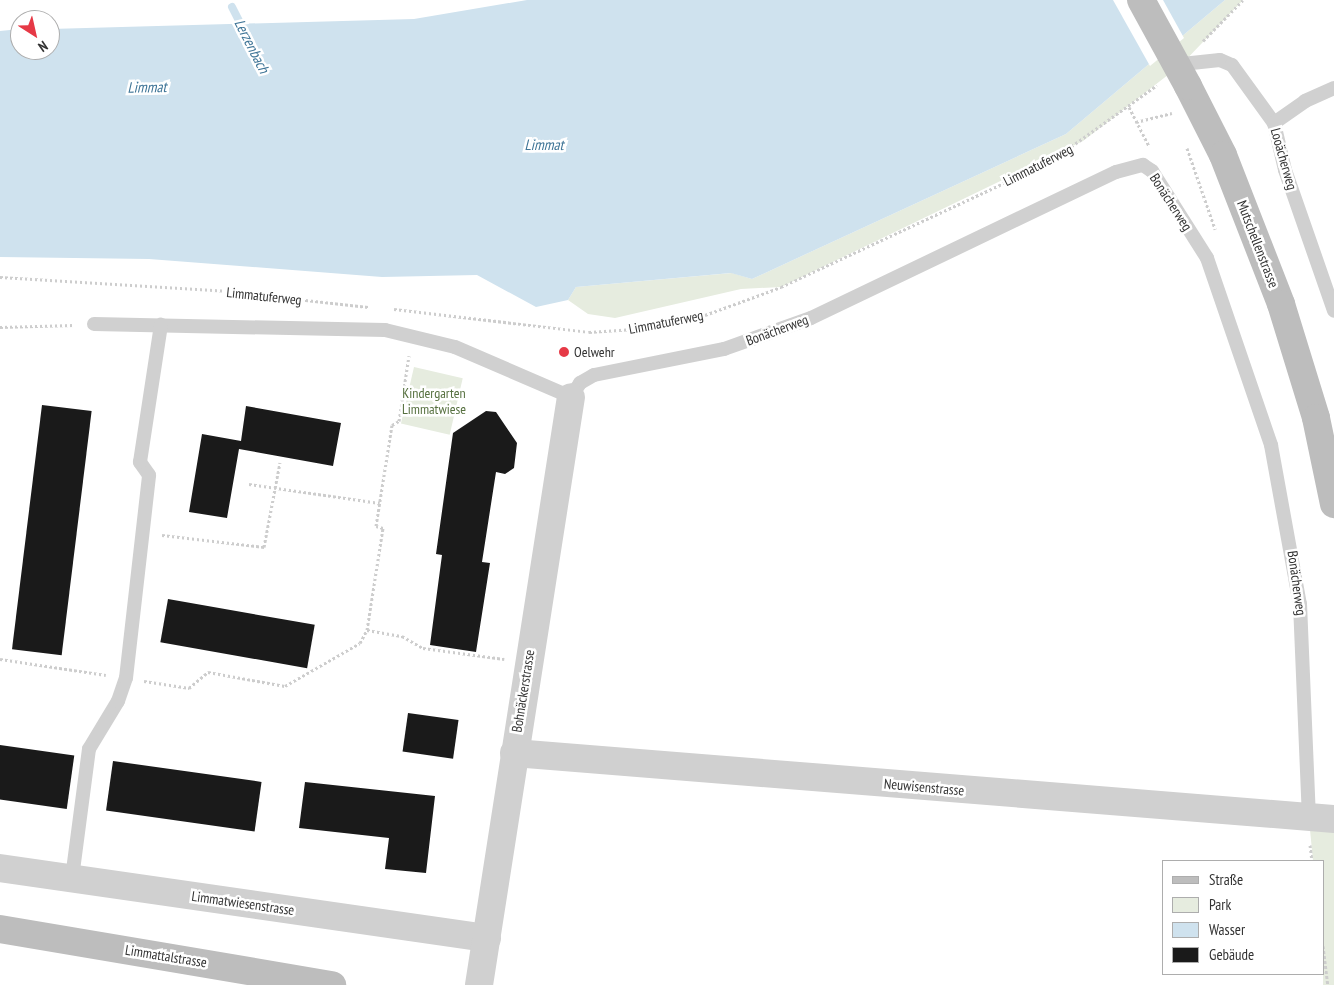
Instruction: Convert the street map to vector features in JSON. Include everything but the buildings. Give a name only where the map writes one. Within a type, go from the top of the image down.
[{"type":"main road","name":"Mutschellenstrasse","points":[[1141,0],[1185,75],[1223,155],[1281,304],[1316,418],[1334,504]]},
{"type":"main road","name":"Limmattalstrasse","points":[[0,930],[332,985]]},
{"type":"street","name":"Bohnäckerstrasse","points":[[479,985],[527,662],[571,397]]},
{"type":"street","name":"Neuwisenstrasse","points":[[514,753],[1322,819]]},
{"type":"street","name":"Limmatwiesenstrasse","points":[[0,868],[487,938]]},
{"type":"lane","name":"Looächerweg","points":[[1185,75],[1220,60],[1232,65],[1274,123],[1285,170],[1334,310]]},
{"type":"lane","points":[[1274,123],[1305,100],[1334,88]]},
{"type":"lane","name":"Bonächerweg","points":[[571,397],[580,383],[594,375],[724,349],[802,322],[1116,172],[1144,165],[1152,171],[1207,258],[1251,375],[1285,504],[1305,657],[1322,819]]},
{"type":"lane","points":[[94,324],[384,330],[412,335],[455,347],[571,397]]},
{"type":"lane","points":[[72,878],[89,749],[118,701],[126,678],[140,533],[149,475],[140,462],[161,325]]},
{"type":"path","name":"Limmatuferweg","points":[[383,308],[588,332],[649,328],[705,315],[781,287],[1051,160],[1129,107],[1185,75],[1243,0]]},
{"type":"path","points":[[1129,107],[1150,149],[1144,165]]},
{"type":"path","points":[[1136,122],[1178,112]]},
{"type":"path","points":[[1186,145],[1218,239],[1207,258]]},
{"type":"path","name":"Limmatuferweg","points":[[0,276],[226,291],[373,308]]},
{"type":"path","points":[[0,327],[94,324]]},
{"type":"path","points":[[0,659],[189,688],[208,672],[285,686],[360,643],[366,630],[383,528],[376,526],[412,335]]},
{"type":"path","points":[[140,533],[264,547],[280,462]]},
{"type":"path","points":[[249,484],[380,503]]},
{"type":"path","points":[[366,630],[402,636],[423,648],[527,662]]},
{"type":"path","points":[[1324,954],[1328,985]]},
{"type":"green space","points":[[1225,0],[1243,0],[1182,64],[1083,141],[781,287],[741,289],[615,318],[588,314],[568,300],[576,287],[732,273],[752,279],[1066,134]]},
{"type":"green space","name":"Kindergarten Limmatwiese","points":[[414,367],[463,378],[450,435],[401,424]]},
{"type":"green space","points":[[1309,819],[1334,819],[1334,985],[1323,985],[1324,860],[1313,860]]},
{"type":"water","name":"Limmat","points":[[527,0],[1225,0],[1066,134],[752,279],[731,273],[576,287],[568,300],[536,307],[477,275],[382,277],[149,259],[0,257],[0,31],[10,30],[10,60],[60,60],[60,29],[414,19]]},
{"type":"pier","points":[[1113,0],[1163,0],[1184,38],[1150,66]]},
{"type":"waterway","name":"Lerzenbach","points":[[232,7],[245,32]]},
{"type":"place","name":"Oelwehr","points":[[564,352]]}]
